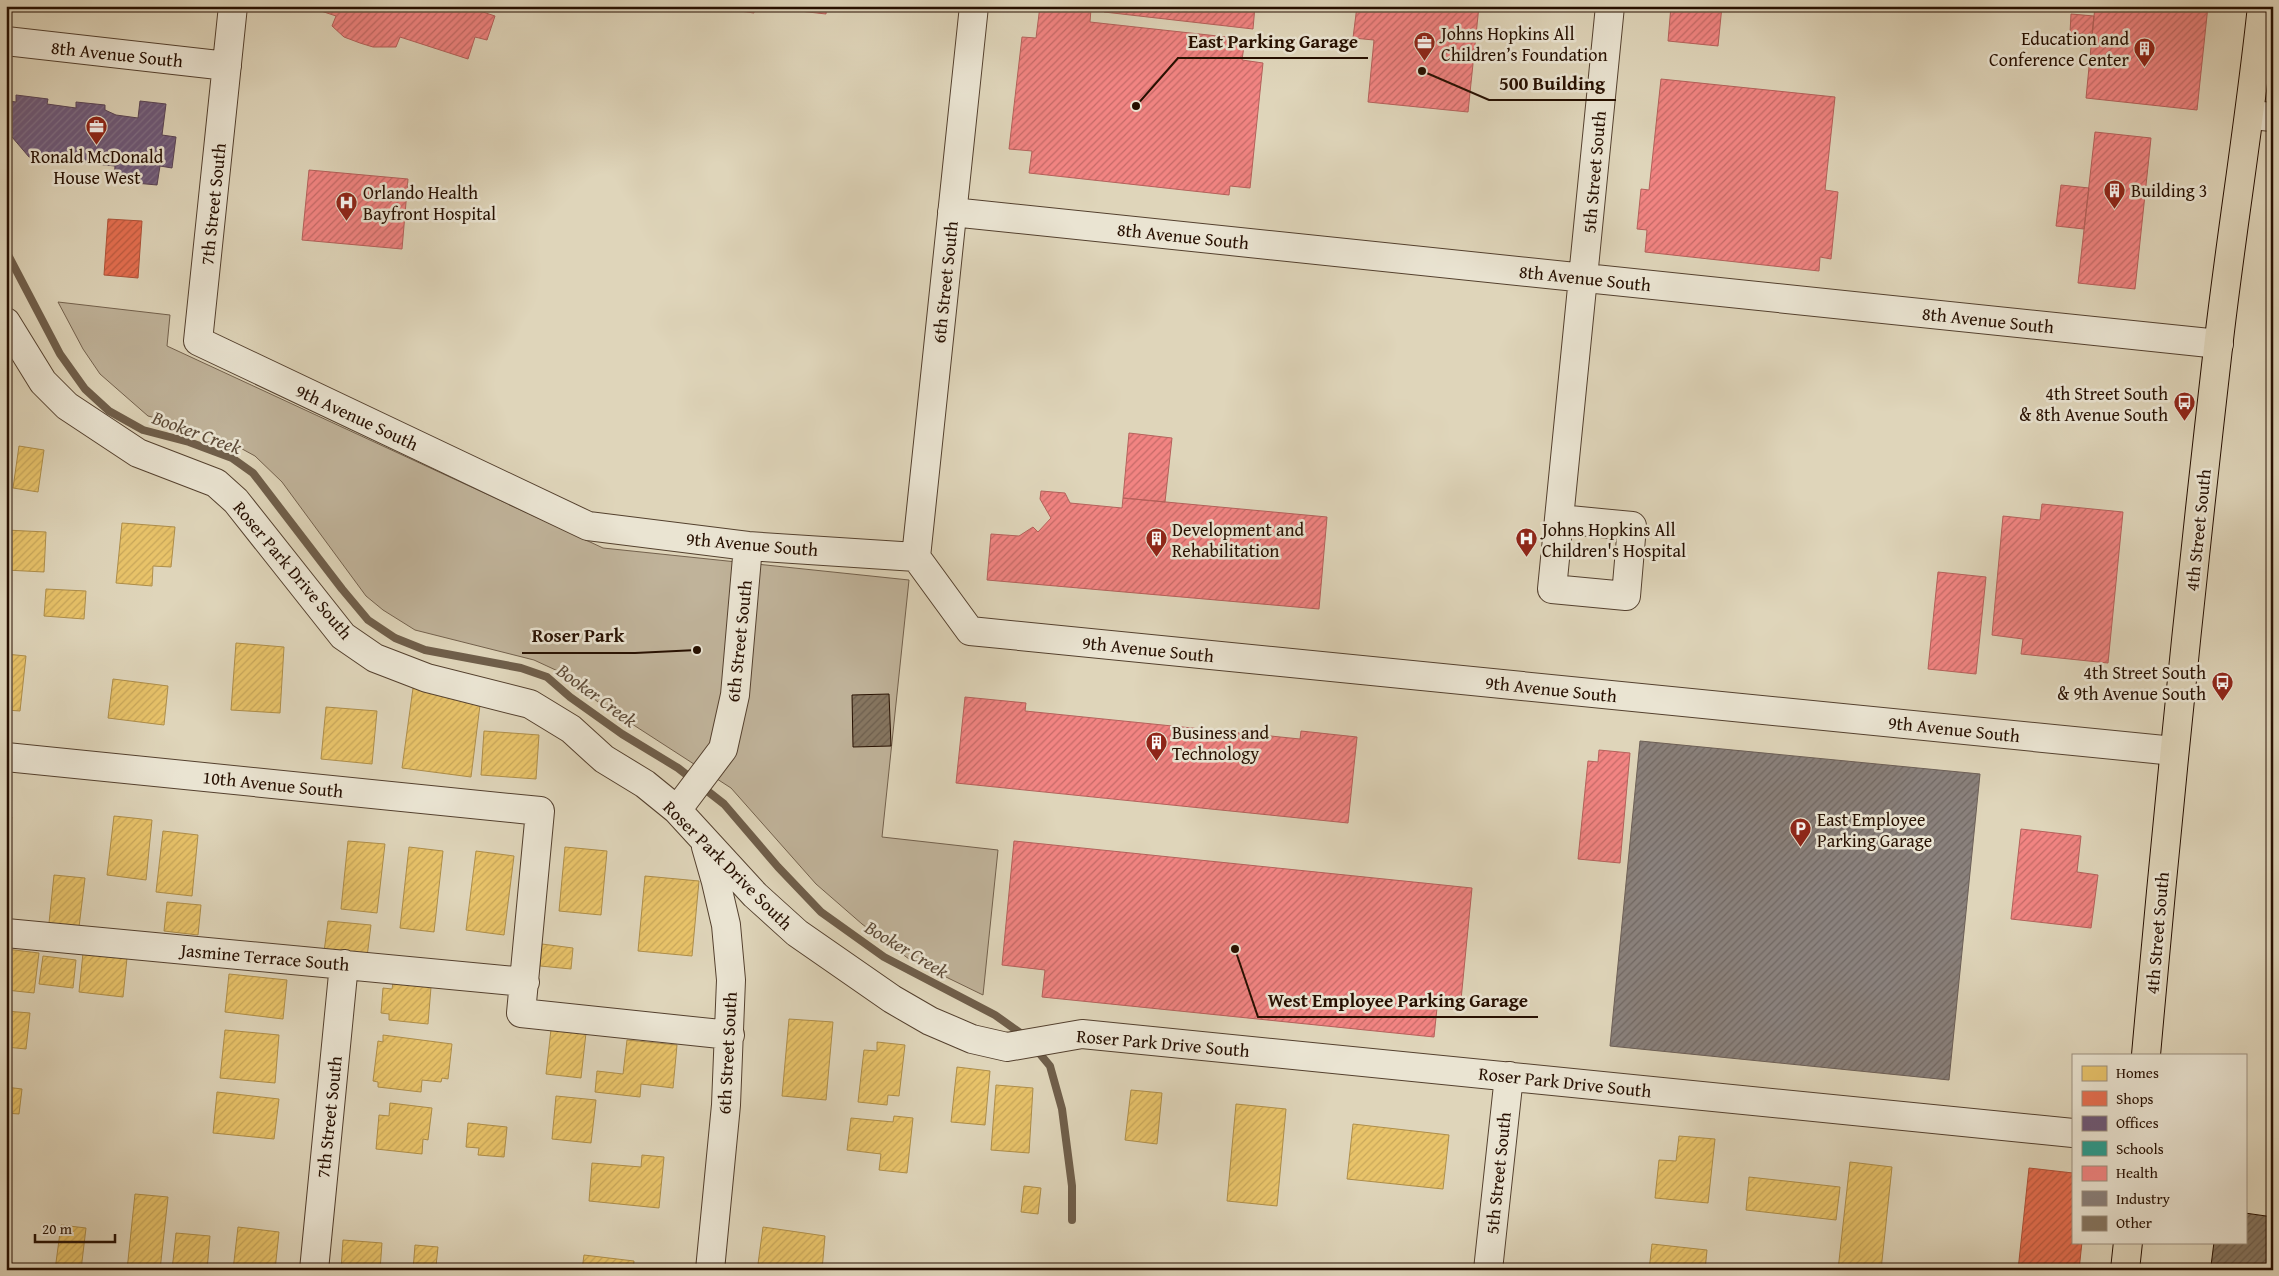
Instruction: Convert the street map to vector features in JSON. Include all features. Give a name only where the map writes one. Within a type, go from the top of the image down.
[{"type":"main road","name":"4th Street South","points":[[2146,1054],[2174,751],[2219,344],[2262,116],[2262,6]]},
{"type":"main road","points":[[2125,1270],[2128,1244]]},
{"type":"street","name":"7th Street South","points":[[198,341],[233,6]]},
{"type":"street","name":"6th Street South","points":[[916,557],[974,6]]},
{"type":"street","name":"5th Street South","points":[[1559,519],[1610,6]]},
{"type":"street","name":"8th Avenue South","points":[[6,42],[227,66]]},
{"type":"street","name":"8th Avenue South","points":[[952,212],[2219,344]]},
{"type":"street","name":"Roser Park Drive South","points":[[6,322],[43,382],[67,406],[138,453],[216,483],[236,501],[343,636],[375,658],[427,678],[530,704],[572,729],[604,758],[645,784],[684,801],[703,839],[755,895],[797,933],[852,973],[930,1021],[972,1039],[1007,1046],[1082,1034],[2072,1133]]},
{"type":"street","name":"9th Avenue South","points":[[198,341],[588,526],[748,546],[916,557],[970,631],[2174,751]]},
{"type":"street","name":"6th Street South","points":[[684,801],[723,749],[735,695],[748,546]]},
{"type":"street","name":"10th Avenue South","points":[[6,757],[540,811],[525,982]]},
{"type":"street","name":"6th Street South","points":[[703,839],[726,925],[731,980],[730,1035],[710,1270]]},
{"type":"street","name":"Jasmine Terrace South","points":[[6,932],[525,982]]},
{"type":"street","name":"7th Street South","points":[[314,1270],[344,964]]},
{"type":"street","points":[[525,982],[521,1013],[730,1035]]},
{"type":"street","name":"5th Street South","points":[[1488,1270],[1509,1076]]},
{"type":"shaded area","points":[[58,302],[170,315],[167,346],[603,548],[909,580],[882,837],[998,850],[983,995],[909,959],[862,924],[816,884],[731,788],[598,702],[560,672],[534,660],[415,630],[383,610],[366,596],[282,482],[255,456],[224,439],[180,424],[148,416],[100,374],[83,349]]},
{"type":"building: Homes","points":[[19,446],[44,450],[38,492],[13,488]]},
{"type":"building: Homes","points":[[122,523],[175,527],[171,567],[153,566],[152,586],[116,583]]},
{"type":"building: Homes","points":[[6,530],[46,532],[44,572],[6,570]]},
{"type":"building: Homes","points":[[46,589],[86,591],[84,619],[44,616]]},
{"type":"building: Homes","points":[[236,643],[284,647],[280,713],[231,710]]},
{"type":"building: Homes","points":[[6,654],[26,656],[20,711],[6,710]]},
{"type":"building: Homes","points":[[113,679],[168,686],[164,725],[108,718]]},
{"type":"building: Homes","points":[[413,688],[481,697],[471,777],[402,768]]},
{"type":"building: Homes","points":[[326,707],[377,711],[372,764],[321,759]]},
{"type":"building: Homes","points":[[484,731],[539,735],[536,779],[481,775]]},
{"type":"building: Homes","points":[[6,816],[12,817],[6,857]]},
{"type":"building: Homes","points":[[114,816],[152,820],[146,880],[107,875]]},
{"type":"building: Homes","points":[[163,831],[198,835],[192,896],[156,892]]},
{"type":"building: Homes","points":[[348,841],[385,844],[377,913],[341,909]]},
{"type":"building: Homes","points":[[409,847],[443,851],[434,932],[400,928]]},
{"type":"building: Homes","points":[[565,847],[607,851],[601,915],[559,911]]},
{"type":"building: Homes","points":[[476,851],[514,856],[504,935],[466,930]]},
{"type":"building: Homes","points":[[54,875],[85,878],[79,927],[49,923]]},
{"type":"building: Homes","points":[[645,876],[699,881],[692,956],[638,951]]},
{"type":"building: Homes","points":[[167,902],[201,905],[198,935],[164,931]]},
{"type":"building: Homes","points":[[328,921],[371,925],[367,957],[324,952]]},
{"type":"building: Homes","points":[[542,944],[573,948],[571,969],[540,966]]},
{"type":"building: Homes","points":[[6,949],[39,953],[34,993],[6,990]]},
{"type":"building: Homes","points":[[83,953],[127,958],[123,997],[79,992]]},
{"type":"building: Homes","points":[[43,956],[76,960],[73,988],[39,984]]},
{"type":"building: Homes","points":[[229,974],[287,980],[283,1019],[225,1012]]},
{"type":"building: Homes","points":[[393,983],[431,987],[428,1024],[389,1020],[389,1014],[381,1013],[383,988],[392,989]]},
{"type":"building: Homes","points":[[6,1011],[30,1013],[26,1049],[6,1047]]},
{"type":"building: Homes","points":[[789,1019],[833,1022],[826,1100],[782,1096]]},
{"type":"building: Homes","points":[[551,1029],[586,1033],[581,1078],[546,1074]]},
{"type":"building: Homes","points":[[225,1030],[279,1035],[275,1083],[220,1078]]},
{"type":"building: Homes","points":[[383,1035],[452,1044],[448,1079],[442,1078],[441,1082],[422,1080],[421,1092],[378,1087],[378,1082],[373,1081],[378,1041],[383,1042]]},
{"type":"building: Homes","points":[[627,1040],[677,1045],[673,1088],[641,1084],[640,1097],[595,1092],[597,1071],[623,1074]]},
{"type":"building: Homes","points":[[877,1042],[905,1045],[899,1096],[888,1095],[887,1105],[858,1102],[864,1050],[877,1051]]},
{"type":"building: Homes","points":[[957,1067],[990,1071],[985,1125],[951,1122]]},
{"type":"building: Homes","points":[[996,1085],[1033,1088],[1029,1153],[991,1150]]},
{"type":"building: Homes","points":[[6,1087],[22,1089],[19,1114],[6,1113]]},
{"type":"building: Homes","points":[[1131,1090],[1162,1093],[1157,1144],[1125,1140]]},
{"type":"building: Homes","points":[[217,1092],[279,1099],[274,1139],[213,1133]]},
{"type":"building: Homes","points":[[556,1096],[596,1100],[591,1143],[552,1139]]},
{"type":"building: Homes","points":[[390,1103],[432,1108],[428,1140],[423,1139],[422,1154],[376,1149],[379,1115],[389,1116]]},
{"type":"building: Homes","points":[[1236,1104],[1286,1109],[1277,1206],[1227,1201]]},
{"type":"building: Homes","points":[[894,1116],[913,1118],[907,1173],[879,1170],[881,1154],[847,1150],[851,1118],[893,1122]]},
{"type":"building: Homes","points":[[468,1123],[507,1127],[504,1157],[478,1155],[479,1148],[466,1147]]},
{"type":"building: Homes","points":[[1353,1124],[1449,1135],[1443,1189],[1347,1179]]},
{"type":"building: Homes","points":[[1679,1136],[1715,1139],[1708,1203],[1655,1198],[1659,1160],[1676,1161]]},
{"type":"building: Homes","points":[[642,1155],[664,1157],[659,1208],[589,1201],[592,1163],[641,1167]]},
{"type":"building: Homes","points":[[1850,1162],[1892,1167],[1881,1270],[1838,1270]]},
{"type":"building: Homes","points":[[1749,1177],[1840,1187],[1836,1220],[1746,1210]]},
{"type":"building: Homes","points":[[1024,1186],[1041,1188],[1038,1214],[1021,1212]]},
{"type":"building: Homes","points":[[135,1194],[168,1197],[160,1270],[127,1270]]},
{"type":"building: Homes","points":[[61,1225],[86,1228],[81,1270],[55,1270]]},
{"type":"building: Homes","points":[[238,1227],[279,1232],[275,1270],[233,1270]]},
{"type":"building: Homes","points":[[763,1227],[825,1236],[822,1270],[800,1270],[758,1264]]},
{"type":"building: Homes","points":[[176,1233],[210,1236],[207,1270],[172,1270]]},
{"type":"building: Homes","points":[[343,1240],[382,1243],[380,1270],[341,1270]]},
{"type":"building: Homes","points":[[1652,1244],[1707,1250],[1705,1270],[1649,1270]]},
{"type":"building: Homes","points":[[415,1245],[438,1247],[436,1266],[458,1270],[413,1270]]},
{"type":"building: Homes","points":[[584,1255],[634,1261],[633,1270],[582,1270]]},
{"type":"building: Shops","points":[[108,219],[142,221],[138,278],[104,275]]},
{"type":"building: Shops","points":[[2029,1168],[2072,1173],[2072,1244],[2082,1244],[2079,1270],[2018,1270]]},
{"type":"building: Offices","name":"Ronald McDonald House West","points":[[16,95],[48,99],[47,104],[76,108],[76,102],[105,105],[105,110],[116,115],[138,118],[140,101],[166,104],[162,135],[176,137],[172,168],[160,166],[157,185],[114,181],[115,166],[68,161],[69,156],[48,152],[46,159],[29,157],[6,130],[9,101],[16,102]]},
{"type":"building: Schools","points":[[2273,599],[2273,638],[2269,637]]},
{"type":"building: Health","points":[[322,6],[485,6],[483,12],[495,16],[487,40],[475,37],[468,59],[400,37],[396,47],[373,47],[360,43],[344,37],[332,26],[336,16],[321,11]]},
{"type":"building: Health","points":[[740,6],[755,6],[754,13],[740,11]]},
{"type":"building: Health","points":[[755,6],[827,6],[826,14]]},
{"type":"building: Health","points":[[1040,6],[1091,9],[1090,22],[1245,39],[1242,60],[1263,63],[1250,188],[1230,186],[1229,195],[1029,173],[1032,151],[1009,149],[1022,37],[1036,38]]},
{"type":"building: Health","points":[[1104,6],[1255,6],[1253,29],[1104,12]]},
{"type":"building: Health","points":[[1357,6],[1479,6],[1468,112],[1368,102],[1374,40],[1353,38]]},
{"type":"building: Health","points":[[1671,6],[1722,6],[1718,46],[1668,41]]},
{"type":"building: Health","name":"Education and Conference Center","points":[[2095,6],[2208,6],[2197,110],[2086,98]]},
{"type":"building: Health","points":[[2071,14],[2094,16],[2092,35],[2070,33]]},
{"type":"building: Health","points":[[1661,79],[1835,97],[1825,190],[1838,192],[1831,259],[1820,257],[1819,271],[1645,252],[1647,230],[1637,229],[1641,189],[1649,190]]},
{"type":"building: Health","name":"Building 3","points":[[2095,132],[2151,138],[2135,289],[2078,283]]},
{"type":"building: Health","points":[[309,170],[408,179],[402,249],[302,240]]},
{"type":"building: Health","points":[[2061,185],[2089,188],[2084,229],[2056,226]]},
{"type":"building: Health","points":[[1129,433],[1172,438],[1165,502],[1123,498]]},
{"type":"building: Health","name":"Development and Rehabilitation","points":[[1041,491],[1065,493],[1070,503],[1122,508],[1123,498],[1327,517],[1319,609],[987,580],[991,534],[1019,536],[1033,527],[1038,532],[1051,518],[1040,499]]},
{"type":"building: Health","points":[[2042,504],[2123,512],[2108,663],[2021,654],[2023,639],[1992,635],[2003,516],[2040,520]]},
{"type":"building: Health","points":[[1938,572],[1986,577],[1976,674],[1928,669]]},
{"type":"building: Health","name":"Business and Technology","points":[[965,697],[1026,703],[1025,711],[1300,739],[1301,731],[1357,737],[1348,823],[956,783]]},
{"type":"building: Health","points":[[1599,750],[1630,753],[1620,863],[1578,859],[1588,761],[1598,762]]},
{"type":"building: Health","points":[[2021,829],[2081,836],[2077,872],[2098,875],[2091,928],[2011,919]]},
{"type":"building: Health","points":[[1014,841],[1472,888],[1460,1010],[1437,1008],[1434,1037],[1042,997],[1045,970],[1002,965]]},
{"type":"building: Industry","name":"East Employee Parking Garage","points":[[1640,741],[1980,774],[1949,1080],[1610,1046]]},
{"type":"building: Other","points":[[889,694],[891,746],[853,747],[852,695]]},
{"type":"building: Other","points":[[2246,1213],[2273,1217],[2273,1270],[2239,1270],[2211,1266],[2214,1244],[2246,1244]]},
{"type":"waterway","name":"Booker Creek","points":[[6,251],[60,354],[85,389],[109,411],[143,430],[189,442],[232,458],[253,473],[368,620],[395,638],[425,650],[521,668],[547,677],[570,697],[622,734],[678,768],[724,804],[778,867],[821,912],[884,957],[995,1015],[1026,1037]]},
{"type":"waterway","name":"Booker Creek","points":[[1035,1048],[1050,1066],[1062,1109],[1072,1186],[1072,1220]]},
{"type":"place","name":"Johns Hopkins All Children’s Foundation","points":[[1425,62]]},
{"type":"place","name":"Education and Conference Center","points":[[2145,67]]},
{"type":"place","name":"500 Building","points":[[1422,71]]},
{"type":"place","name":"East Parking Garage","points":[[1136,106]]},
{"type":"place","name":"Ronald McDonald House West","points":[[97,145]]},
{"type":"place","name":"Building 3","points":[[2115,209]]},
{"type":"place","name":"Orlando Health Bayfront Hospital","points":[[347,221]]},
{"type":"place","name":"4th Street South & 8th Avenue South","points":[[2184,422]]},
{"type":"place","name":"Development and Rehabilitation","points":[[1156,558]]},
{"type":"place","name":"Johns Hopkins All Children's Hospital","points":[[1526,558]]},
{"type":"place","name":"Roser Park","points":[[697,650]]},
{"type":"place","name":"4th Street South & 9th Avenue South","points":[[2222,701]]},
{"type":"place","name":"Business and Technology","points":[[1156,761]]},
{"type":"place","name":"East Employee Parking Garage","points":[[1801,848]]},
{"type":"place","name":"West Employee Parking Garage","points":[[1235,949]]}]
